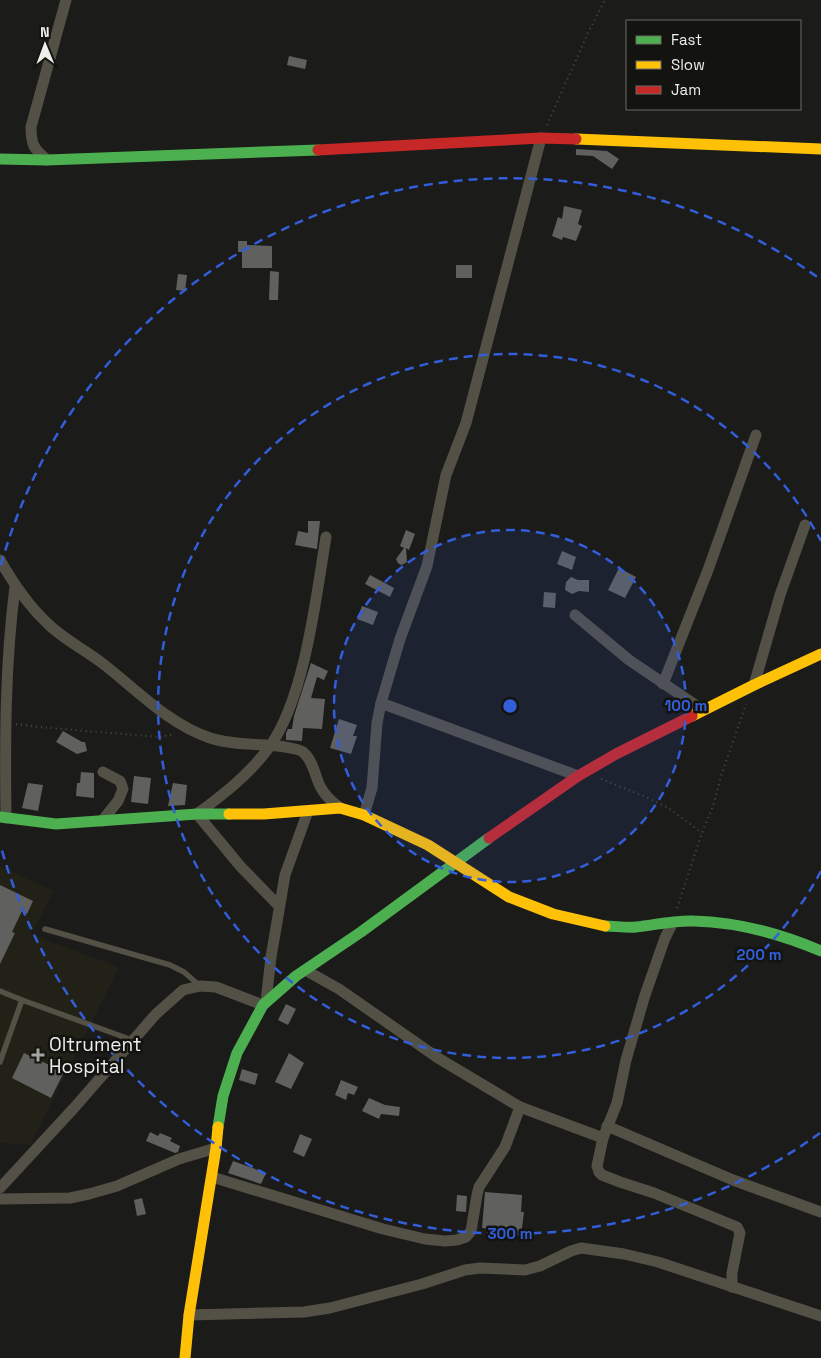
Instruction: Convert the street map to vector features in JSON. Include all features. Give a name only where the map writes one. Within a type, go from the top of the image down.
[{"type":"street","points":[[47,160],[35,150],[31,140],[31,127],[66,0]]},
{"type":"street","points":[[364,815],[372,788],[377,723],[381,703],[400,639],[427,566],[446,475],[466,423],[541,138]]},
{"type":"street","points":[[0,159],[47,160],[319,150],[541,138],[821,149]]},
{"type":"street","points":[[663,684],[708,570],[756,435]]},
{"type":"street","points":[[751,687],[804,525]]},
{"type":"street","points":[[197,814],[251,770],[271,744],[287,716],[305,656],[326,537]]},
{"type":"street","points":[[0,560],[16,587],[47,623],[102,663],[159,709],[194,731],[211,738],[225,742],[271,744],[299,750],[304,753],[312,765],[320,787],[340,808]]},
{"type":"street","points":[[16,587],[7,669],[3,818],[56,824],[197,814],[264,814],[340,808],[364,815],[428,845],[509,897],[553,914],[602,926],[635,927],[673,922],[694,922],[754,928],[800,942],[821,951]]},
{"type":"street","points":[[575,615],[629,660],[703,710]]},
{"type":"street","points":[[185,1358],[189,1315],[212,1177],[219,1114],[229,1076],[246,1034],[265,1003],[304,970],[533,806],[581,774],[703,710],[821,654]]},
{"type":"street","points":[[381,703],[581,774]]},
{"type":"street","points":[[102,820],[118,801],[123,789],[120,781],[103,772]]},
{"type":"street","points":[[265,1003],[279,906],[286,876],[308,811]]},
{"type":"street","points":[[197,814],[241,867],[279,906]]},
{"type":"street","points":[[673,922],[665,938],[645,996],[626,1060],[617,1103],[603,1138],[597,1166],[602,1175],[654,1193],[739,1229],[738,1246],[732,1273],[732,1287]]},
{"type":"street","points":[[304,970],[339,988],[438,1058],[520,1107],[603,1138]]},
{"type":"street","points":[[0,1188],[74,1108],[156,1014],[183,990],[200,986],[216,987],[265,1003]]},
{"type":"street","points":[[212,1177],[233,1185],[383,1229],[425,1239],[457,1240],[466,1237],[471,1231],[479,1187],[505,1147],[520,1107]]},
{"type":"street","points":[[607,1126],[733,1180],[821,1212]]},
{"type":"street","points":[[0,1199],[70,1198],[89,1194],[117,1186],[179,1160],[216,1148]]},
{"type":"street","points":[[189,1315],[296,1312],[330,1308],[413,1287],[465,1270],[480,1268],[525,1270],[540,1266],[581,1248],[624,1254],[658,1262],[821,1316]]},
{"type":"lane","points":[[45,929],[170,965],[184,972],[200,986]]},
{"type":"lane","points":[[0,990],[22,1000],[132,1040]]},
{"type":"lane","points":[[0,1062],[22,1000]]},
{"type":"path","points":[[541,138],[605,0]]},
{"type":"path","points":[[673,922],[702,833],[714,803],[721,776],[746,710],[751,687]]},
{"type":"path","points":[[6,723],[38,728],[160,737],[194,731]]},
{"type":"path","points":[[581,774],[646,797],[670,809],[702,833]]},
{"type":"shaded area","name":"Oltrument Hospital","points":[[0,866],[54,891],[31,934],[119,967],[30,1145],[0,1143]]},
{"type":"building","points":[[289,56],[307,60],[305,69],[287,65]]},
{"type":"building","points":[[576,149],[607,151],[619,159],[612,169],[593,156],[576,155]]},
{"type":"building","points":[[564,206],[582,210],[578,224],[582,226],[576,241],[563,237],[562,240],[552,236],[558,217],[562,219]]},
{"type":"building","points":[[238,241],[247,241],[247,245],[272,246],[272,268],[242,268],[242,252],[238,252]]},
{"type":"building","points":[[456,265],[472,265],[472,278],[456,278]]},
{"type":"building","points":[[270,271],[279,272],[278,300],[269,300]]},
{"type":"building","points":[[178,274],[187,275],[185,291],[176,290]]},
{"type":"building","points":[[308,521],[320,521],[317,549],[295,545],[298,531],[308,533]]},
{"type":"building","points":[[406,530],[415,534],[409,550],[406,548],[407,562],[401,565],[396,559],[404,548],[400,546]]},
{"type":"building","points":[[562,551],[576,557],[572,570],[557,564]]},
{"type":"building","points":[[619,568],[636,577],[625,598],[608,590]]},
{"type":"building","points":[[370,575],[394,588],[390,597],[365,584]]},
{"type":"building","points":[[571,577],[578,580],[589,580],[589,592],[579,591],[572,594],[565,590],[566,582]]},
{"type":"building","points":[[544,592],[556,593],[555,608],[543,607]]},
{"type":"building","points":[[362,606],[378,612],[373,625],[357,619]]},
{"type":"building","points":[[311,663],[328,671],[324,680],[317,677],[311,698],[325,699],[322,729],[303,728],[302,741],[286,740],[288,729],[292,729],[294,716]]},
{"type":"building","points":[[339,719],[357,725],[353,736],[357,736],[351,754],[330,748]]},
{"type":"building","points":[[63,731],[85,742],[87,751],[77,754],[56,742]]},
{"type":"building","points":[[81,772],[94,773],[94,798],[76,796],[77,783],[80,783]]},
{"type":"building","points":[[134,776],[151,778],[148,804],[131,802]]},
{"type":"building","points":[[28,783],[43,785],[38,811],[22,808]]},
{"type":"building","points":[[173,783],[187,785],[185,805],[168,806]]},
{"type":"building","points":[[0,885],[33,901],[27,914],[22,911],[12,932],[15,933],[0,964]]},
{"type":"building","points":[[286,1004],[296,1009],[288,1025],[278,1020]]},
{"type":"building","points":[[24,1053],[64,1072],[51,1098],[12,1078]]},
{"type":"building","points":[[289,1053],[304,1063],[291,1089],[275,1082]]},
{"type":"building","points":[[242,1069],[258,1074],[255,1085],[239,1080]]},
{"type":"building","points":[[341,1080],[358,1087],[354,1095],[348,1093],[346,1100],[335,1095]]},
{"type":"building","points":[[369,1098],[385,1105],[400,1107],[399,1116],[381,1114],[379,1119],[362,1111]]},
{"type":"building","points":[[150,1132],[158,1136],[160,1133],[172,1138],[170,1141],[180,1146],[178,1152],[175,1153],[146,1141]]},
{"type":"building","points":[[300,1134],[312,1139],[304,1157],[293,1152]]},
{"type":"building","points":[[233,1161],[266,1173],[261,1184],[228,1173]]},
{"type":"building","points":[[485,1192],[522,1195],[521,1212],[524,1212],[521,1236],[505,1234],[505,1231],[482,1228]]},
{"type":"building","points":[[457,1195],[467,1196],[466,1212],[456,1211]]},
{"type":"building","points":[[142,1198],[146,1214],[137,1216],[134,1200]]},
{"type":"traffic: fast","points":[[0,159],[47,160],[318,150]]},
{"type":"traffic: fast","points":[[0,817],[56,824],[197,814],[229,814]]},
{"type":"traffic: fast","points":[[218,1127],[223,1096],[237,1053],[263,1005],[296,976],[361,932],[489,838]]},
{"type":"traffic: fast","points":[[605,926],[632,927],[687,921],[710,922],[743,926],[775,934],[821,951]]},
{"type":"traffic: slow","points":[[576,139],[821,149]]},
{"type":"traffic: slow","points":[[692,716],[821,654]]},
{"type":"traffic: slow","points":[[229,814],[264,814],[340,808],[364,815],[428,845],[509,897],[553,914],[605,926]]},
{"type":"traffic: slow","points":[[185,1358],[189,1315],[218,1127]]},
{"type":"traffic: jam","points":[[318,150],[541,138],[576,139]]},
{"type":"traffic: jam","points":[[489,838],[578,776],[616,754],[692,716]]},
{"type":"place","name":"Oltrument Hospital","points":[[38,1055]]}]
